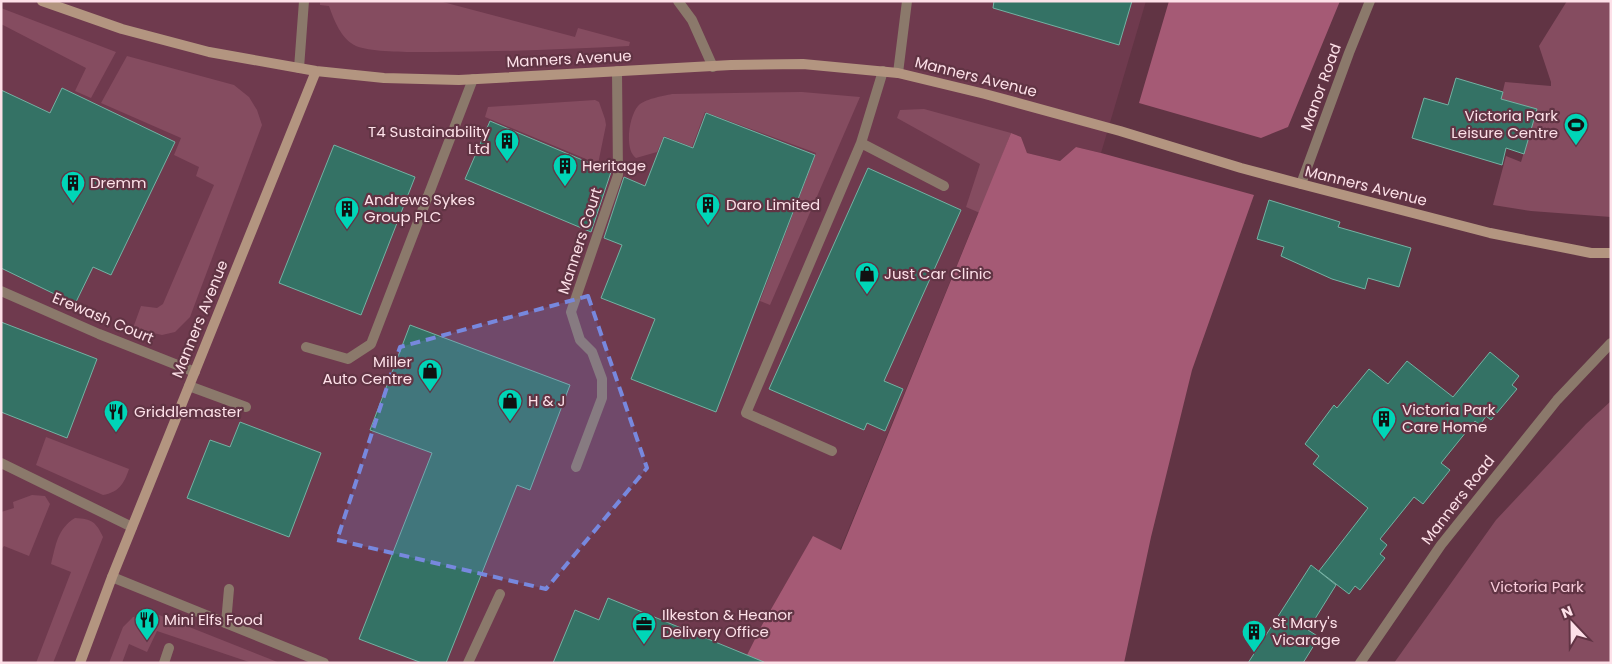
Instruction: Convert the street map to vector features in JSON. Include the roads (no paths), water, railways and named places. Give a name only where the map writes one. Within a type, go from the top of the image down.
[{"type":"street","name":"Manners Avenue","points":[[42,1],[122,29],[209,52],[316,72],[384,78],[474,79],[803,64],[898,73],[985,94],[1120,131],[1241,168],[1490,233],[1591,253],[1611,253]]},
{"type":"street","points":[[299,68],[304,1]]},
{"type":"street","points":[[678,1],[692,20],[713,67]]},
{"type":"street","points":[[898,73],[907,1]]},
{"type":"street","name":"Manor Road","points":[[1301,184],[1370,1]]},
{"type":"street","points":[[832,451],[746,413],[861,143],[883,71]]},
{"type":"street","name":"Manners Avenue","points":[[80,663],[132,527],[316,72]]},
{"type":"street","name":"Manners Court","points":[[576,467],[602,398],[602,379],[592,352],[580,340],[571,312],[618,175],[616,72]]},
{"type":"street","points":[[306,347],[348,359],[371,344],[474,79]]},
{"type":"street","points":[[861,143],[944,186]]},
{"type":"street","name":"Erewash Court","points":[[1,291],[99,334],[195,372]]},
{"type":"street","name":"Manners Road","points":[[1360,663],[1441,545],[1557,400],[1611,343]]},
{"type":"street","points":[[189,386],[246,406]]},
{"type":"street","points":[[1,463],[132,527]]},
{"type":"street","points":[[112,578],[324,663]]},
{"type":"street","points":[[226,623],[229,589]]},
{"type":"street","points":[[468,663],[500,594]]},
{"type":"street","points":[[164,663],[169,648]]},
{"type":"place","name":"Victoria Park Leisure Centre","points":[[1576,146]]},
{"type":"place","name":"T4 Sustainability Ltd","points":[[507,162]]},
{"type":"place","name":"Heritage","points":[[565,187]]},
{"type":"place","name":"Dremm","points":[[73,204]]},
{"type":"place","name":"Daro Limited","points":[[708,226]]},
{"type":"place","name":"Andrews Sykes Group PLC","points":[[347,230]]},
{"type":"place","name":"Just Car Clinic","points":[[867,295]]},
{"type":"place","name":"Miller Auto Centre","points":[[430,392]]},
{"type":"place","name":"H & J","points":[[510,422]]},
{"type":"place","name":"Griddlemaster","points":[[116,433]]},
{"type":"place","name":"Victoria Park Care Home","points":[[1384,440]]},
{"type":"place","name":"Mini Elfs Food","points":[[147,641]]},
{"type":"place","name":"Ilkeston & Heanor Delivery Office","points":[[644,645]]},
{"type":"place","name":"St Mary's Vicarage","points":[[1254,653]]},
{"type":"park label","name":"Victoria Park","points":[[1537,587]]}]
